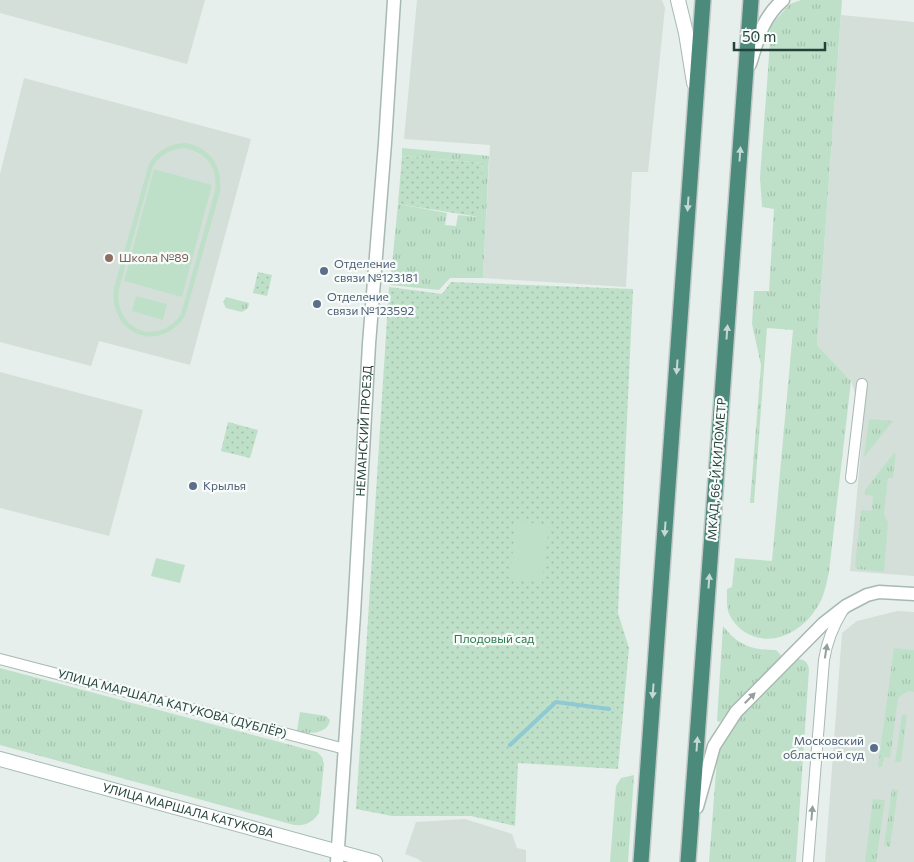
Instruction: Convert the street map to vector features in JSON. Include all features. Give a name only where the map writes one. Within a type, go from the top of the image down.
[{"type":"highway","points":[[641,862],[703,0]]},
{"type":"highway","name":"МКАД, 66-Й КИЛОМЕТР","points":[[689,858],[751,0]]},
{"type":"main road","points":[[678,0],[686,34],[696,98]]},
{"type":"main road","name":"УЛИЦА МАРШАЛА КАТУКОВА","points":[[0,759],[338,856],[375,862]]},
{"type":"street","name":"НЕМАНСКИЙ ПРОЕЗД","points":[[338,856],[369,352],[386,135],[394,0]]},
{"type":"street","points":[[746,76],[763,26],[772,10],[783,0]]},
{"type":"street","points":[[851,478],[862,384]]},
{"type":"street","points":[[689,858],[696,810],[714,746],[725,726],[736,712],[823,624],[846,606],[867,595],[879,592],[914,594]]},
{"type":"street","points":[[808,862],[824,660],[827,642],[846,606]]},
{"type":"street","name":"УЛИЦА МАРШАЛА КАТУКОВА (ДУБЛЁР)","points":[[0,659],[345,749]]},
{"type":"shaded area","points":[[0,0],[205,0],[187,64],[0,13]]},
{"type":"shaded area","points":[[417,0],[662,0],[665,8],[648,172],[632,172],[626,287],[483,278],[490,145],[404,139]]},
{"type":"shaded area","points":[[841,15],[914,22],[914,576],[850,571],[866,394],[855,393],[851,381],[817,345]]},
{"type":"shaded area","name":"Школа №89","points":[[24,78],[251,139],[190,365],[99,341],[91,366],[0,342],[0,174]]},
{"type":"shaded area","points":[[0,372],[143,410],[109,536],[0,508]]},
{"type":"shaded area","name":"Московский областной суд","points":[[897,611],[914,612],[914,862],[825,862],[842,633],[857,621]]},
{"type":"shaded area","points":[[465,819],[512,834],[517,848],[526,850],[526,862],[422,862],[405,854],[416,822]]},
{"type":"green space","points":[[801,0],[842,0],[817,345],[851,381],[829,572],[823,596],[810,618],[802,625],[784,636],[763,639],[743,631],[737,626],[728,610],[727,589],[732,587],[735,558],[772,561],[793,330],[767,328],[754,503],[750,503],[761,365],[752,324],[754,291],[769,291],[774,209],[762,207],[760,177],[770,26],[790,4]]},
{"type":"green space","points":[[179,144],[194,145],[208,153],[217,166],[220,192],[185,316],[174,328],[162,335],[138,334],[127,327],[119,317],[114,304],[114,288],[149,164],[164,149]],"holes":[[[184,148],[205,157],[213,168],[215,191],[181,314],[171,324],[161,330],[150,332],[139,330],[130,324],[123,315],[119,303],[119,289],[153,166],[170,151]]]},
{"type":"green space","points":[[402,148],[489,156],[483,278],[450,278],[439,290],[390,285],[398,204],[447,213],[445,225],[456,226],[458,215],[478,217],[483,163],[402,156]]},
{"type":"green space","points":[[402,156],[483,163],[479,217],[398,204]]},
{"type":"green space","points":[[154,169],[212,185],[182,297],[124,281]]},
{"type":"green space","points":[[258,272],[272,275],[267,296],[253,293]]},
{"type":"green space","name":"Плодовый сад","points":[[451,282],[633,289],[618,613],[629,648],[618,769],[518,763],[515,826],[471,816],[392,816],[356,809],[389,287],[442,294]]},
{"type":"green space","points":[[136,296],[167,304],[163,320],[132,311]]},
{"type":"green space","points":[[226,297],[249,303],[248,308],[242,312],[226,308],[223,302]]},
{"type":"green space","points":[[869,419],[893,421],[864,457]]},
{"type":"green space","points":[[228,422],[258,430],[250,458],[221,451]]},
{"type":"green space","points":[[894,453],[896,454],[893,478],[888,478],[884,514],[888,523],[884,572],[858,569],[855,566],[861,510],[872,511],[873,496],[865,495],[865,490]]},
{"type":"green space","points":[[516,521],[549,525],[542,583],[510,578]]},
{"type":"green space","points":[[156,558],[185,565],[180,583],[151,576]]},
{"type":"green space","points":[[723,626],[746,646],[776,650],[781,655],[780,659],[731,708],[720,722],[717,721]]},
{"type":"green space","points":[[894,648],[914,650],[914,692],[908,691],[898,698],[890,758],[884,757],[882,767],[878,767]]},
{"type":"green space","points":[[795,659],[805,661],[808,664],[809,670],[796,862],[709,862],[717,759],[721,743],[728,728]]},
{"type":"green space","points":[[0,668],[317,752],[322,757],[324,764],[319,813],[309,823],[294,825],[0,745]]},
{"type":"green space","points":[[300,712],[326,716],[330,720],[328,725],[321,731],[307,733],[297,731]]},
{"type":"green space","points":[[902,715],[907,715],[901,762],[895,762]]},
{"type":"green space","points":[[634,775],[628,862],[610,862],[616,786],[621,778]]},
{"type":"green space","points":[[892,789],[898,790],[890,847],[884,846]]},
{"type":"green space","points":[[873,799],[885,800],[876,862],[865,862]]},
{"type":"waterway","points":[[510,745],[556,702],[609,709]]},
{"type":"place","name":"Школа №89","points":[[109,258]]},
{"type":"place","name":"Отделение связи №123181","points":[[324,271]]},
{"type":"place","name":"Отделение связи №123592","points":[[317,304]]},
{"type":"place","name":"Крылья","points":[[193,486]]},
{"type":"place","name":"Московский областной суд","points":[[874,748]]}]
